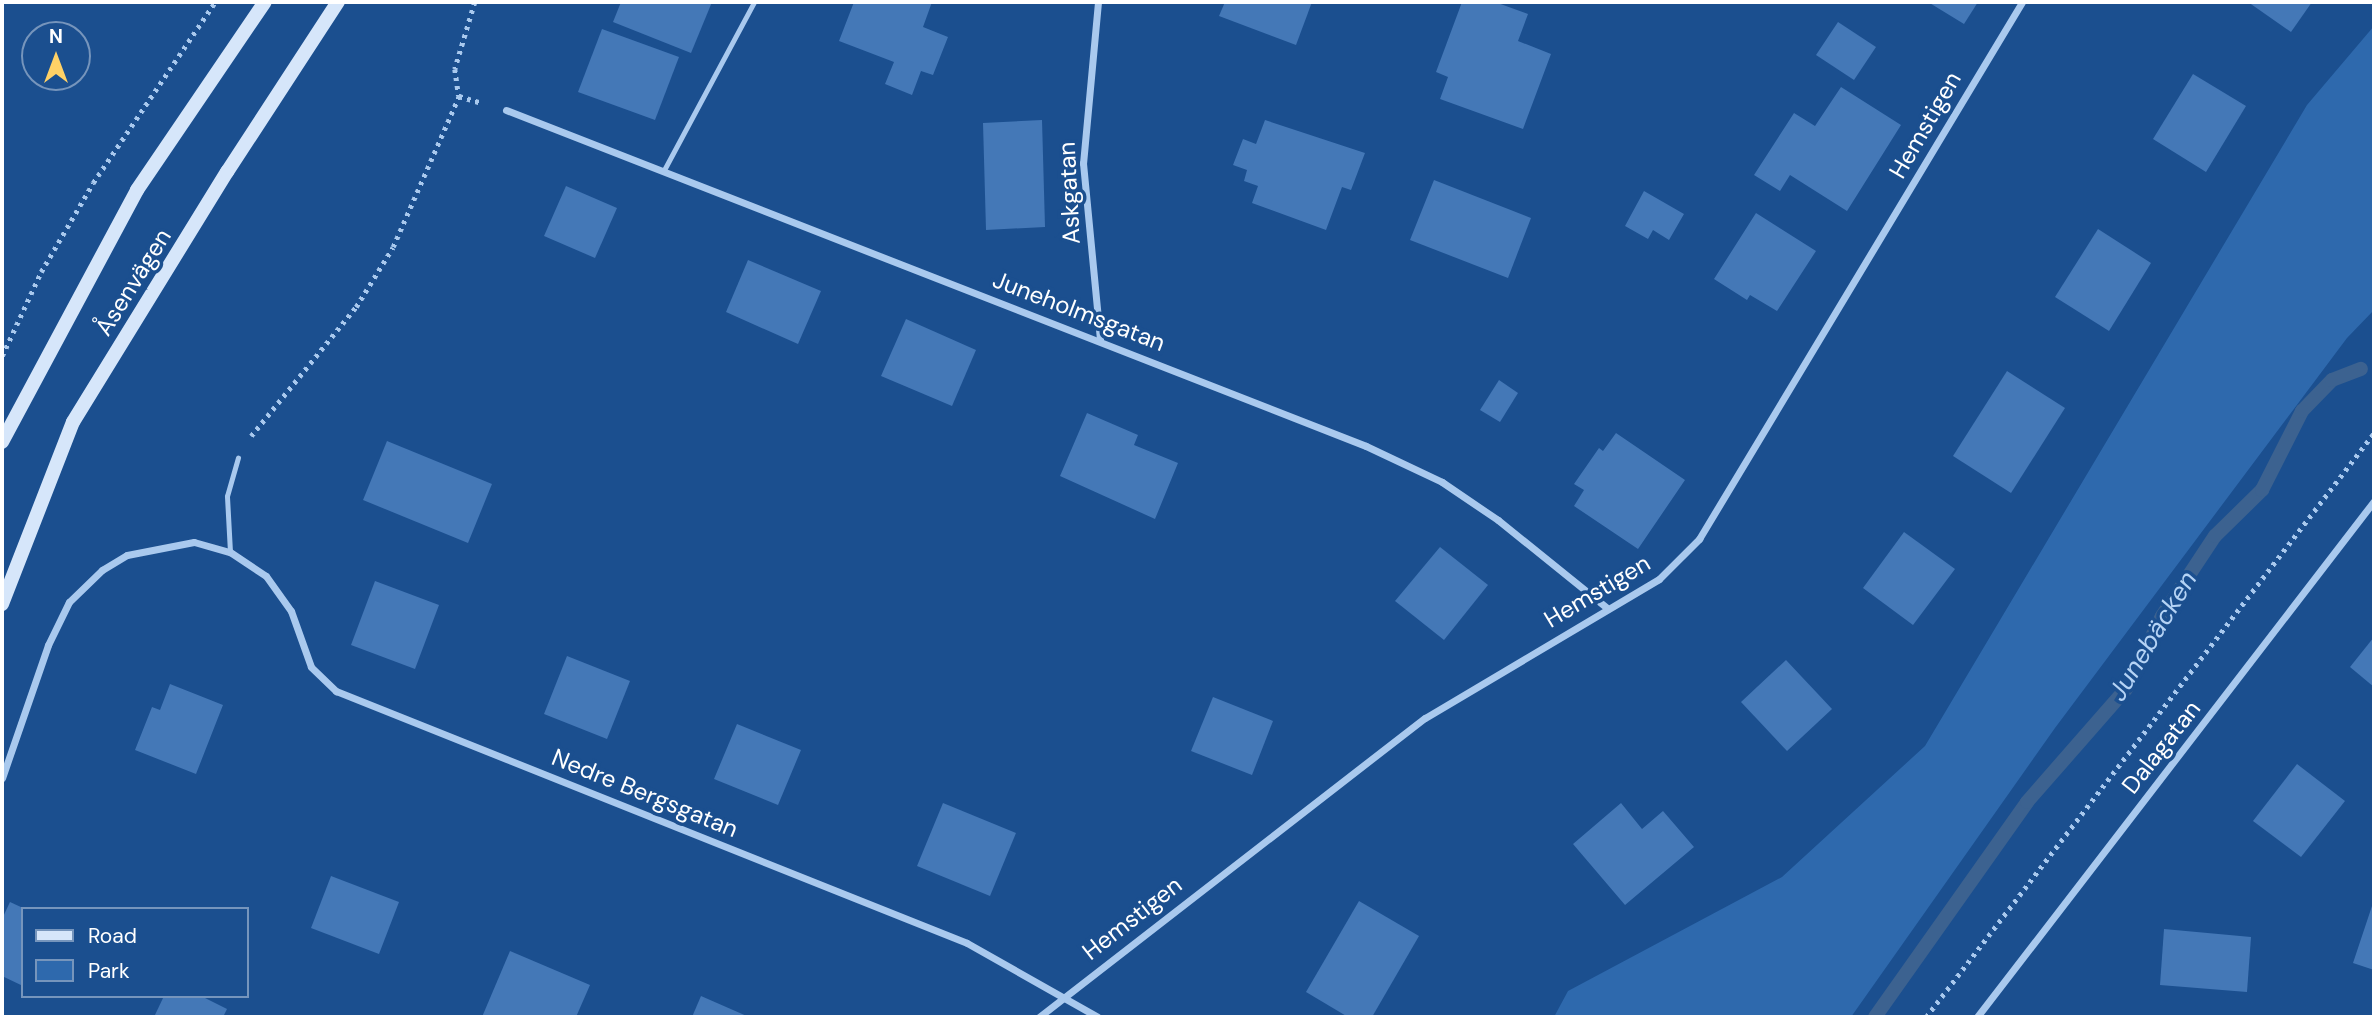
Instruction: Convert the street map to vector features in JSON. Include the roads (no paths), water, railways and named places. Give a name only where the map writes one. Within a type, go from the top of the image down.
[{"type":"street","name":"Åsenvägen","points":[[2,442],[137,190],[265,2]]},
{"type":"street","name":"Åsenvägen","points":[[2,604],[73,422],[227,172],[338,2]]},
{"type":"street","name":"Askgatan","points":[[1098,2],[1083,163],[1100,340]]},
{"type":"street","name":"Hemstigen","points":[[1039,1017],[1063,995],[1425,718],[1606,607],[1659,579],[1699,540],[2022,2]]},
{"type":"street","name":"Juneholmsgatan","points":[[506,110],[1366,446],[1442,482],[1498,520],[1606,607]]},
{"type":"street","name":"Dalagatan","points":[[1977,1017],[2374,501]]},
{"type":"street","name":"Nedre Bergsgatan","points":[[2,778],[48,645],[69,602],[102,570],[143,549],[194,542],[230,552],[266,576],[291,611],[311,667],[336,691],[967,943],[1098,1017]]},
{"type":"lane","points":[[664,170],[754,2]]},
{"type":"lane","points":[[230,552],[227,496],[238,458]]},
{"type":"waterway","name":"Junebäcken","points":[[1875,1017],[2027,802],[2126,689],[2162,616],[2215,536],[2262,490],[2302,411],[2332,380],[2361,369]]}]
